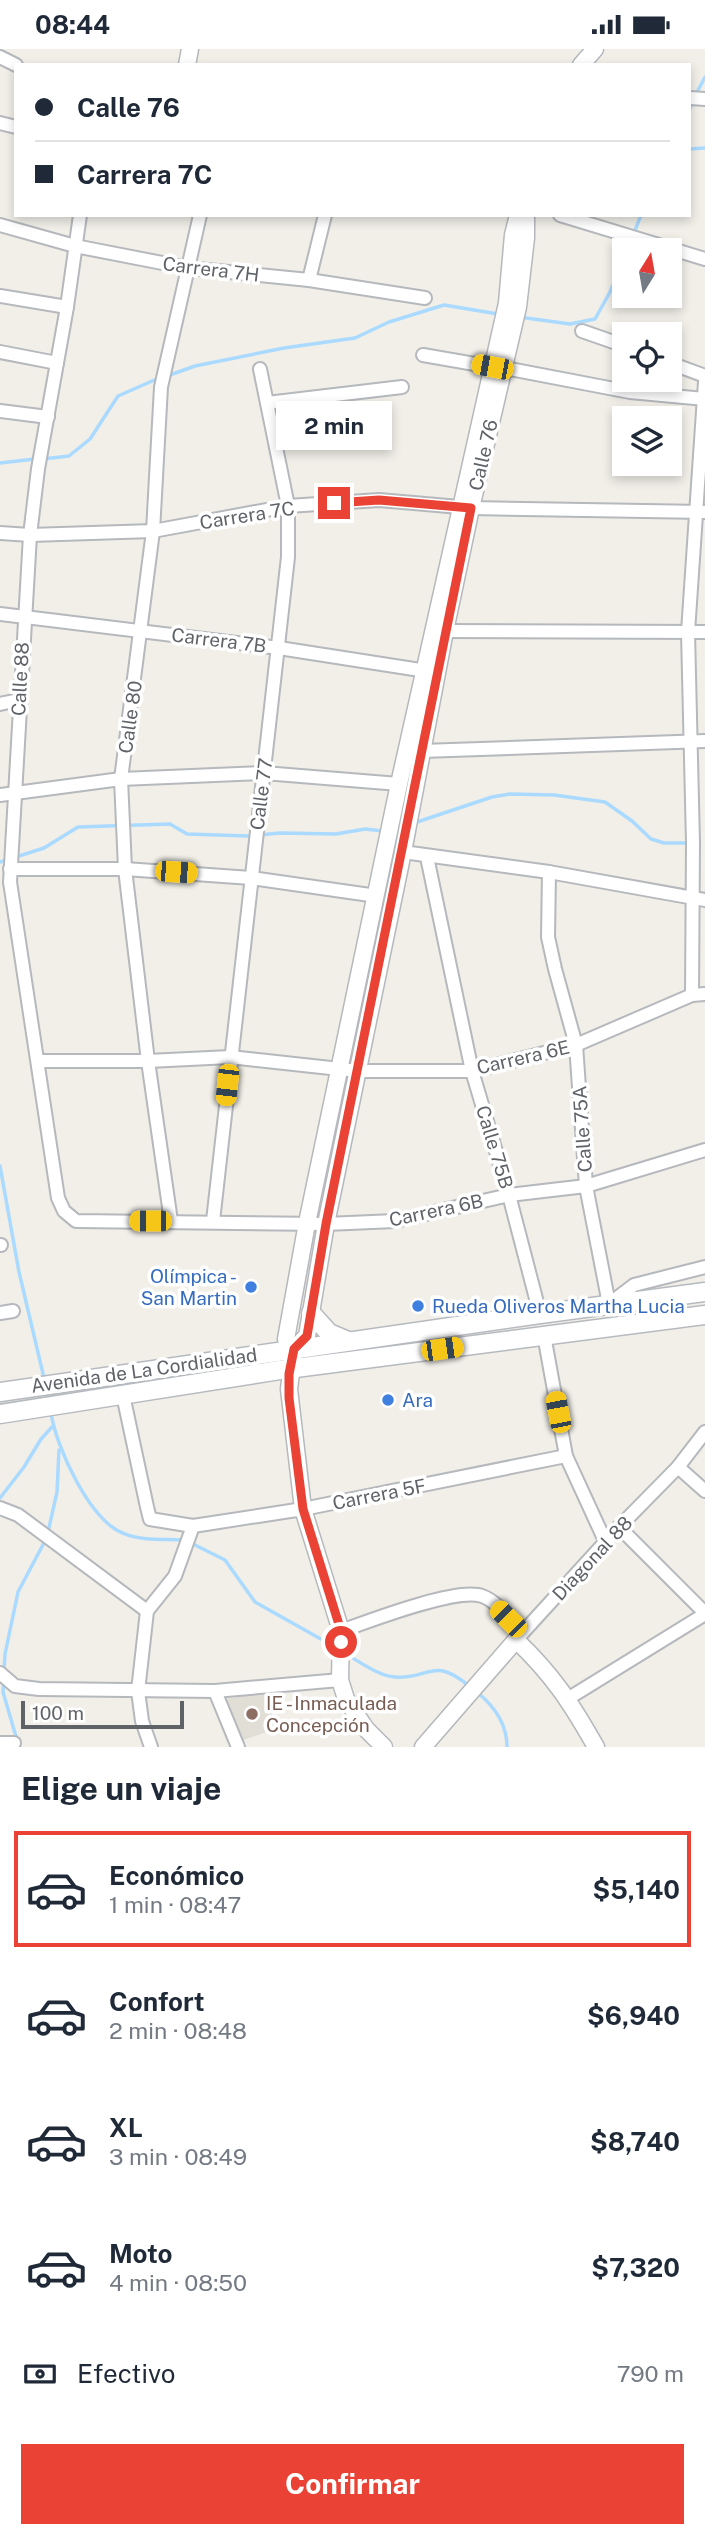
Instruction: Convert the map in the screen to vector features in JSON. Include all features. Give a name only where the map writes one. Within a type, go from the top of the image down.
[{"type":"main road","name":"Avenida de La Cordialidad","points":[[0,1392],[705,1292]]},
{"type":"main road","points":[[311,1313],[329,1333],[348,1341]]},
{"type":"main road","name":"Avenida de La Cordialidad","points":[[0,1413],[290,1369],[705,1315]]},
{"type":"street","points":[[583,63],[595,49]]},
{"type":"street","name":"Calle 88","points":[[76,1221],[64,1211],[58,1198],[10,882],[7,795],[19,700],[30,535],[38,468],[67,307],[80,217]]},
{"type":"street","name":"Calle 80","points":[[171,1221],[125,869],[121,779],[153,531],[162,387],[200,217]]},
{"type":"street","points":[[309,280],[325,217]]},
{"type":"street","name":"Calle 76","points":[[512,305],[513,235],[518,217]]},
{"type":"street","name":"Calle 76","points":[[384,1747],[366,1728],[346,1699],[340,1680],[341,1636],[303,1509],[289,1398],[290,1369],[294,1349],[307,1336],[326,1224],[422,751],[431,672],[465,508],[507,331],[526,238],[526,217]]},
{"type":"street","points":[[566,217],[705,259]]},
{"type":"street","name":"Carrera 7H","points":[[0,225],[75,246],[188,268],[309,280],[425,298]]},
{"type":"street","points":[[0,296],[67,307]]},
{"type":"street","points":[[582,331],[612,341]]},
{"type":"street","points":[[0,352],[57,363]]},
{"type":"street","points":[[424,355],[630,392],[705,399]]},
{"type":"street","points":[[682,367],[705,376]]},
{"type":"street","name":"Calle 77","points":[[213,1221],[288,557],[288,506],[260,369]]},
{"type":"street","points":[[699,995],[699,843],[691,742],[688,632],[701,512],[705,382]]},
{"type":"street","points":[[267,403],[402,387]]},
{"type":"street","points":[[0,411],[48,417]]},
{"type":"street","name":"Carrera 7C","points":[[0,533],[30,535],[153,531],[288,506],[379,500],[465,508],[701,512]]},
{"type":"street","name":"Calle 76","points":[[294,1349],[286,1339],[307,1223],[399,784],[445,631],[465,508]]},
{"type":"street","name":"Carrera 7B","points":[[0,614],[279,647],[431,672]]},
{"type":"street","points":[[445,631],[705,632]]},
{"type":"street","points":[[0,703],[19,700]]},
{"type":"street","points":[[422,751],[705,741]]},
{"type":"street","points":[[7,795],[121,779],[264,773],[399,784]]},
{"type":"street","points":[[402,852],[549,871],[699,899]]},
{"type":"street","name":"Calle 75B","points":[[427,857],[472,1070],[540,1314]]},
{"type":"street","points":[[10,869],[125,869],[251,878],[377,895]]},
{"type":"street","name":"Calle 75A","points":[[549,871],[548,937],[576,1045],[586,1186],[609,1304]]},
{"type":"street","name":"Carrera 6E","points":[[37,1061],[148,1061],[230,1057],[358,1071],[472,1070],[576,1045],[699,995]]},
{"type":"street","name":"Carrera 6B","points":[[76,1221],[326,1224],[396,1221],[509,1195],[586,1186],[705,1150]]},
{"type":"street","points":[[609,1304],[634,1285],[705,1268]]},
{"type":"street","points":[[544,1335],[566,1456],[606,1543]]},
{"type":"street","name":"Carrera 5F","points":[[123,1395],[150,1519],[193,1526],[303,1509],[566,1456]]},
{"type":"street","name":"Diagonal 88","points":[[423,1747],[519,1636],[678,1467],[705,1432]]},
{"type":"street","points":[[678,1467],[705,1491]]},
{"type":"street","points":[[0,1508],[18,1514],[147,1611]]},
{"type":"street","points":[[151,1747],[142,1721],[138,1691],[147,1611],[175,1576],[193,1526]]},
{"type":"street","points":[[569,1698],[705,1613],[619,1527]]},
{"type":"street","points":[[341,1636],[409,1607],[470,1593],[485,1596],[569,1698],[596,1747]]},
{"type":"street","points":[[0,1674],[15,1686],[39,1689],[138,1691],[215,1691],[340,1680]]},
{"type":"street","points":[[215,1691],[238,1747]]},
{"type":"street","points":[[0,1743],[14,1743]]},
{"type":"shaded area","name":"IE - Inmaculada Concepción","points":[[266,1692],[276,1729],[243,1740],[226,1699]]},
{"type":"waterway","points":[[696,94],[705,77]]},
{"type":"waterway","points":[[691,106],[693,101]]},
{"type":"waterway","points":[[691,149],[705,148]]},
{"type":"waterway","points":[[634,233],[640,217]]},
{"type":"waterway","points":[[519,317],[570,324],[595,319],[612,287]]},
{"type":"waterway","points":[[167,376],[195,366],[284,348],[355,338],[389,322],[444,305],[498,314]]},
{"type":"waterway","points":[[43,459],[69,456],[90,439],[118,396],[159,378]]},
{"type":"waterway","points":[[0,463],[35,459]]},
{"type":"waterway","points":[[414,823],[492,797],[510,794],[554,795],[605,802],[632,821],[651,839],[664,843],[691,843]]},
{"type":"waterway","points":[[0,862],[44,848],[78,827],[170,824],[187,834],[248,836],[280,833],[336,834],[365,829],[383,831]]},
{"type":"waterway","points":[[0,1166],[19,1272],[44,1378]]},
{"type":"waterway","points":[[51,1413],[67,1463],[99,1515],[125,1534],[146,1539],[184,1540]]},
{"type":"waterway","points":[[0,1498],[52,1427]]},
{"type":"waterway","points":[[48,1532],[57,1492],[59,1450]]},
{"type":"waterway","points":[[4,1670],[18,1592],[46,1539]]},
{"type":"waterway","points":[[191,1543],[225,1560],[255,1602],[335,1647]]},
{"type":"waterway","points":[[344,1653],[389,1676],[407,1677],[439,1670],[457,1677],[469,1686]]},
{"type":"waterway","points":[[4,1681],[3,1692],[19,1747]]},
{"type":"waterway","points":[[478,1693],[499,1717],[505,1731],[507,1747]]},
{"type":"place","name":"Olímpica - San Martin","points":[[251,1287]]},
{"type":"place","name":"Rueda Oliveros Martha Lucia","points":[[418,1306]]},
{"type":"place","name":"Ara","points":[[388,1400]]},
{"type":"place","name":"IE - Inmaculada Concepción","points":[[252,1714]]},
{"type":"route","points":[[334,503],[379,500],[471,508],[326,1224],[307,1336],[294,1349],[289,1374],[289,1398],[303,1509],[341,1631],[341,1642]]}]
